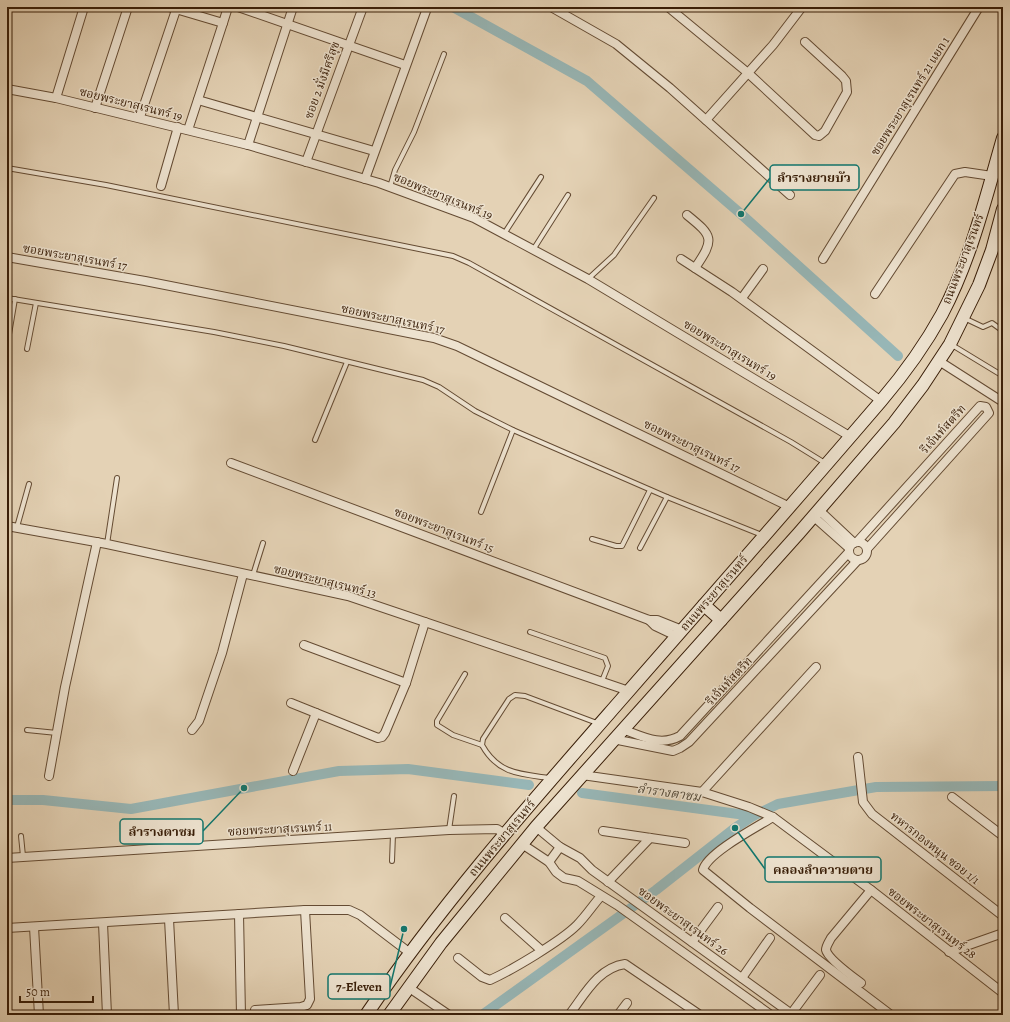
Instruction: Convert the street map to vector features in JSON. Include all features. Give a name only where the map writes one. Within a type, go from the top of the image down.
[{"type":"street","points":[[56,98],[84,7]]},
{"type":"street","points":[[95,108],[128,7]]},
{"type":"street","points":[[188,130],[228,7]]},
{"type":"street","points":[[238,7],[405,65]]},
{"type":"street","points":[[248,145],[293,7]]},
{"type":"street","name":"ซอย 2 มั่งมีศรีสุข","points":[[306,162],[315,134],[363,7]]},
{"type":"street","points":[[551,7],[616,44],[706,120],[790,195]]},
{"type":"street","points":[[668,7],[748,73],[815,135],[822,134],[847,92],[848,86],[842,76],[806,42]]},
{"type":"street","points":[[706,120],[777,40],[802,7]]},
{"type":"street","name":"ซอยพระยาสุเรนทร์ 21 แยก 1","points":[[823,259],[979,7]]},
{"type":"street","points":[[140,117],[174,8],[223,23]]},
{"type":"street","points":[[365,179],[405,65],[426,11]]},
{"type":"street","name":"ซอยพระยาสุเรนทร์ 19","points":[[7,89],[56,98],[140,117],[248,145],[390,187],[474,218],[588,279],[851,437]]},
{"type":"street","points":[[198,100],[374,151]]},
{"type":"street","points":[[161,186],[178,127]]},
{"type":"street","name":"ถนนพระยาสุเรนทร์","points":[[366,1015],[410,953],[446,906],[505,834],[599,724],[882,402],[919,353],[942,312],[958,278],[969,249],[1003,138]]},
{"type":"street","points":[[874,294],[955,174],[965,172],[992,176]]},
{"type":"street","name":"ถนนพระยาสุเรนทร์","points":[[389,1015],[441,943],[536,827],[816,513],[894,423],[939,361],[964,317],[982,278],[992,250],[1003,209]]},
{"type":"street","points":[[687,215],[705,230],[708,236],[708,245],[695,268]]},
{"type":"street","name":"ซอยพระยาสุเรนทร์ 17","points":[[7,257],[145,281],[434,338],[457,346],[790,507]]},
{"type":"street","points":[[681,259],[742,298],[882,402]]},
{"type":"street","points":[[742,298],[763,270]]},
{"type":"street","points":[[939,361],[1003,402]]},
{"type":"street","name":"รีเจ้นท์สตรีท","points":[[613,739],[673,751],[689,742],[857,561],[865,558],[867,549],[988,413],[986,407],[980,406],[680,736],[670,742],[658,741],[622,729]]},
{"type":"street","name":"ซอยพระยาสุเรนทร์ 15","points":[[231,462],[649,620],[655,626],[679,633]]},
{"type":"street","points":[[816,513],[852,546],[852,559],[857,561]]},
{"type":"street","name":"ซอยพระยาสุเรนทร์ 13","points":[[7,526],[107,544],[348,596],[629,691]]},
{"type":"street","points":[[49,776],[81,609],[97,542]]},
{"type":"street","points":[[852,546],[862,543],[867,549]]},
{"type":"street","points":[[192,730],[199,721],[222,653],[243,574]]},
{"type":"street","points":[[704,605],[721,620]]},
{"type":"street","points":[[291,703],[378,738],[382,737],[406,683],[425,622]]},
{"type":"street","points":[[304,645],[406,683]]},
{"type":"street","points":[[702,792],[816,667]]},
{"type":"street","points":[[293,771],[316,713]]},
{"type":"street","name":"ทหารกองหนุน ซอย 1/1","points":[[858,757],[859,777],[863,802],[872,814],[1003,916]]},
{"type":"street","name":"ซอยพระยาสุเรนทร์ 28","points":[[582,775],[702,792],[771,816],[871,890],[1003,993]]},
{"type":"street","points":[[952,797],[1003,836]]},
{"type":"street","points":[[771,816],[708,860],[703,870],[750,908],[891,1015]]},
{"type":"street","name":"ซอยพระยาสุเรนทร์ 26","points":[[536,827],[560,847],[576,855],[608,882],[653,912],[792,1014]]},
{"type":"street","name":"ซอยพระยาสุเรนทร์ 11","points":[[7,858],[449,830],[498,829],[505,834]]},
{"type":"street","points":[[603,831],[685,843]]},
{"type":"street","points":[[608,882],[650,838]]},
{"type":"street","name":"ซอยพระยาสุเรนทร์ 26","points":[[522,844],[549,862],[556,872],[564,878],[578,882],[617,905],[771,1015]]},
{"type":"street","points":[[549,862],[560,847]]},
{"type":"street","points":[[861,983],[837,963],[827,952],[826,947],[831,938],[871,890]]},
{"type":"street","points":[[458,958],[482,977],[490,980],[541,950],[577,925],[601,896]]},
{"type":"street","points":[[692,942],[718,907]]},
{"type":"street","points":[[7,928],[305,910],[349,910],[360,915],[410,953]]},
{"type":"street","points":[[255,1010],[301,1007],[307,1004],[310,999],[305,910]]},
{"type":"street","points":[[239,914],[241,1015]]},
{"type":"street","points":[[505,918],[541,950]]},
{"type":"street","points":[[169,919],[174,1015]]},
{"type":"street","points":[[103,923],[107,1015]]},
{"type":"street","points":[[34,926],[39,1015]]},
{"type":"street","points":[[949,952],[1003,933]]},
{"type":"street","points":[[742,978],[770,938]]},
{"type":"street","points":[[569,1015],[596,978],[615,965],[626,964],[700,1015]]},
{"type":"street","points":[[721,979],[727,967]]},
{"type":"street","points":[[792,1014],[820,975]]},
{"type":"street","points":[[408,987],[449,1015]]},
{"type":"street","points":[[618,1015],[627,1003]]},
{"type":"lane","points":[[390,187],[395,170],[414,132],[444,54]]},
{"type":"lane","points":[[7,168],[106,185],[453,256],[469,263],[791,442],[827,464]]},
{"type":"lane","points":[[504,234],[541,177]]},
{"type":"lane","points":[[533,250],[568,195]]},
{"type":"lane","points":[[588,279],[614,255],[654,198]]},
{"type":"lane","points":[[7,298],[214,332],[284,346],[423,380],[440,387],[475,411],[513,430],[650,490],[764,536]]},
{"type":"lane","points":[[7,346],[15,299]]},
{"type":"lane","points":[[27,349],[36,303]]},
{"type":"lane","points":[[964,317],[981,327],[992,324],[1003,330]]},
{"type":"lane","points":[[950,344],[1003,376]]},
{"type":"lane","points":[[314,440],[347,362]]},
{"type":"lane","points":[[480,512],[513,430]]},
{"type":"lane","points":[[107,544],[117,478]]},
{"type":"lane","points":[[17,528],[29,484]]},
{"type":"lane","points":[[592,539],[616,546],[622,546],[650,490]]},
{"type":"lane","points":[[640,548],[667,497]]},
{"type":"lane","points":[[253,576],[263,543]]},
{"type":"lane","points":[[530,632],[605,658],[608,666],[602,682]]},
{"type":"lane","points":[[465,674],[437,722],[437,725],[453,735],[482,745],[493,759],[511,772],[552,779]]},
{"type":"lane","points":[[482,745],[483,739],[505,704],[515,695],[525,696],[599,724]]},
{"type":"lane","points":[[26,730],[57,733]]},
{"type":"lane","points":[[449,830],[454,796]]},
{"type":"lane","points":[[392,861],[393,834]]},
{"type":"lane","points":[[21,836],[23,856]]},
{"type":"waterway","points":[[453,7],[587,81],[741,214],[898,356]]},
{"type":"waterway","name":"ลำรางตาชม","points":[[7,800],[43,800],[131,809],[339,771],[408,769],[529,785]]},
{"type":"waterway","points":[[482,1015],[656,890],[735,828],[753,816],[778,804],[876,787],[1003,786]]},
{"type":"waterway","name":"ลำรางตาชม","points":[[582,793],[753,816]]},
{"type":"place","name":"ลำรางยายบัว","points":[[741,214]]},
{"type":"place","name":"ลำรางตาชม","points":[[244,788]]},
{"type":"place","name":"คลองลำควายตาย","points":[[735,828]]},
{"type":"place","name":"7-Eleven","points":[[404,929]]}]
